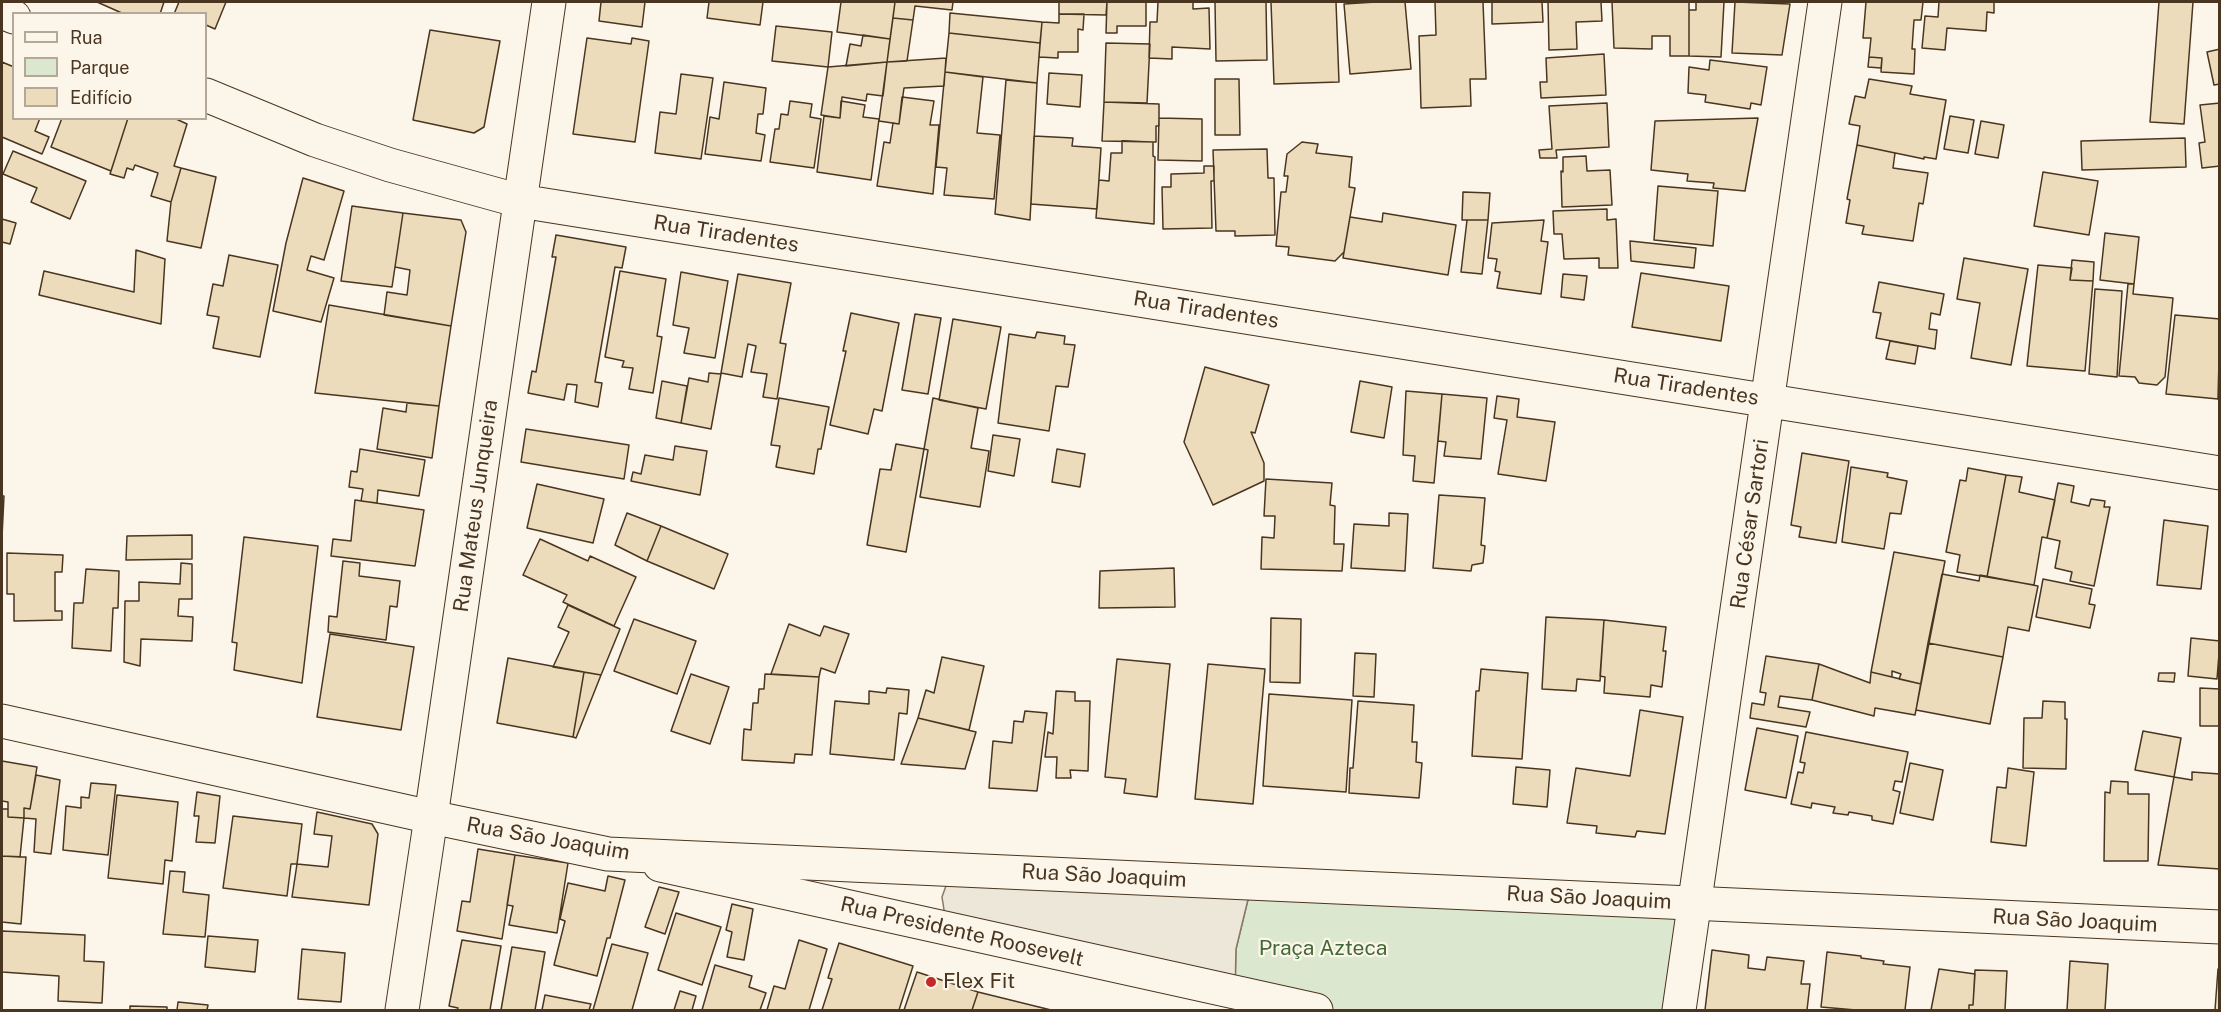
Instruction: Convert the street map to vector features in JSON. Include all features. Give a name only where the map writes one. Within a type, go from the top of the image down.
[{"type":"street","name":"Rua Mateus Junqueira","points":[[402,1011],[549,2]]},
{"type":"street","name":"Rua César Sartori","points":[[1679,1011],[1825,2]]},
{"type":"street","name":"Rua Tiradentes","points":[[207,95],[315,140],[390,165],[520,201],[2220,473]]},
{"type":"street","name":"Rua São Joaquim","points":[[2,721],[431,817],[608,854],[2220,927]]},
{"type":"street","name":"Rua Presidente Roosevelt","points":[[608,854],[1316,1011]]},
{"type":"green space","name":"Praça Azteca","points":[[1252,883],[1695,903],[1679,1010],[1316,1010],[1235,993],[1236,949]]},
{"type":"shaded area","points":[[952,869],[1252,883],[1236,949],[1235,993],[947,929],[942,897]]},
{"type":"building","points":[[97,2],[164,2],[161,12],[120,12]]},
{"type":"building","points":[[179,2],[226,2],[215,29],[207,25],[207,12],[175,12]]},
{"type":"building","points":[[601,2],[645,2],[642,27],[599,21]]},
{"type":"building","points":[[709,2],[763,2],[760,25],[707,18]]},
{"type":"building","points":[[841,2],[895,2],[890,39],[837,32]]},
{"type":"building","points":[[895,2],[953,2],[952,10],[915,6],[913,20],[893,18]]},
{"type":"building","points":[[1059,2],[1107,2],[1106,15],[1059,14]]},
{"type":"building","points":[[1107,2],[1146,2],[1146,26],[1117,26],[1117,33],[1106,33]]},
{"type":"building","points":[[1158,2],[1193,2],[1193,9],[1209,8],[1210,49],[1172,47],[1172,59],[1149,58],[1150,22],[1157,22]]},
{"type":"building","points":[[1215,2],[1266,2],[1267,60],[1216,61]]},
{"type":"building","points":[[1271,2],[1336,2],[1339,82],[1274,84]]},
{"type":"building","points":[[1405,2],[1411,69],[1350,74],[1344,4]]},
{"type":"building","points":[[1435,2],[1483,2],[1486,79],[1470,79],[1471,106],[1421,108],[1419,36],[1436,35]]},
{"type":"building","points":[[1492,2],[1542,2],[1543,22],[1492,24]]},
{"type":"building","points":[[1548,2],[1601,2],[1602,21],[1576,22],[1577,49],[1549,50]]},
{"type":"building","points":[[1612,2],[1689,2],[1689,56],[1670,56],[1670,36],[1652,36],[1652,49],[1614,48]]},
{"type":"building","points":[[1696,2],[1724,2],[1721,57],[1689,56],[1689,10],[1696,10]]},
{"type":"building","points":[[1735,2],[1790,4],[1782,55],[1732,53]]},
{"type":"building","points":[[1866,2],[1923,2],[1921,20],[1914,20],[1912,49],[1915,49],[1914,74],[1881,72],[1882,58],[1869,57],[1871,38],[1863,38]]},
{"type":"building","points":[[1939,2],[1994,2],[1994,13],[1987,12],[1986,31],[1947,28],[1945,50],[1922,48],[1925,16],[1938,17]]},
{"type":"building","points":[[2159,2],[2193,2],[2184,124],[2150,122]]},
{"type":"building","points":[[950,13],[1042,22],[1040,43],[949,33]]},
{"type":"building","points":[[1059,14],[1084,14],[1083,30],[1078,29],[1078,52],[1058,52],[1058,58],[1039,57],[1042,22],[1059,23]]},
{"type":"building","points":[[893,18],[913,20],[907,61],[887,62]]},
{"type":"building","points":[[776,26],[832,32],[828,67],[772,61]]},
{"type":"building","points":[[430,30],[500,41],[484,127],[474,133],[413,120]]},
{"type":"building","points":[[949,33],[1040,43],[1037,83],[945,72]]},
{"type":"building","points":[[863,35],[890,39],[887,62],[846,66],[850,44],[861,46]]},
{"type":"building","points":[[587,38],[631,44],[632,38],[649,41],[635,142],[573,134]]},
{"type":"building","points":[[1106,43],[1150,44],[1147,103],[1104,102]]},
{"type":"building","points":[[2220,49],[2220,84],[2214,85],[2207,52]]},
{"type":"building","points":[[1604,54],[1606,95],[1541,98],[1540,82],[1547,82],[1546,58]]},
{"type":"building","points":[[1869,57],[1882,58],[1881,68],[1868,67]]},
{"type":"building","points":[[946,58],[944,86],[904,88],[899,124],[879,121],[887,62]]},
{"type":"building","points":[[1710,60],[1767,67],[1761,105],[1751,103],[1750,109],[1705,102],[1706,95],[1688,93],[1689,67],[1709,70]]},
{"type":"building","points":[[2,62],[12,66],[12,120],[39,120],[35,131],[49,137],[42,154],[2,137]]},
{"type":"building","points":[[887,62],[883,96],[867,94],[866,101],[842,97],[840,118],[821,115],[828,67]]},
{"type":"building","points":[[945,72],[983,77],[977,133],[1000,135],[994,199],[944,195],[947,168],[936,167]]},
{"type":"building","points":[[1049,73],[1082,75],[1080,107],[1047,104]]},
{"type":"building","points":[[681,74],[713,78],[701,159],[655,153],[660,112],[676,114]]},
{"type":"building","points":[[1215,79],[1239,79],[1240,135],[1215,135]]},
{"type":"building","points":[[1869,79],[1912,86],[1910,94],[1946,100],[1936,159],[1924,157],[1924,159],[1857,145],[1860,126],[1849,124],[1855,96],[1865,98]]},
{"type":"building","points":[[1006,80],[1037,83],[1030,220],[995,214]]},
{"type":"building","points":[[724,82],[766,88],[763,114],[758,114],[756,133],[765,135],[761,161],[705,154],[710,117],[719,119]]},
{"type":"building","points":[[902,97],[934,101],[930,125],[939,125],[933,194],[877,186],[884,142],[890,143],[893,123],[899,124]]},
{"type":"building","points":[[790,101],[812,104],[810,117],[821,119],[814,168],[770,162],[775,129],[779,129],[781,114],[788,115]]},
{"type":"building","points":[[841,101],[865,105],[863,117],[879,119],[871,180],[817,172],[824,116],[840,118]]},
{"type":"building","points":[[1104,102],[1159,104],[1156,142],[1102,141]]},
{"type":"building","points":[[1607,103],[1609,147],[1556,150],[1557,158],[1540,158],[1539,150],[1552,149],[1549,106]]},
{"type":"building","points":[[2220,103],[2220,166],[2202,168],[2199,143],[2205,142],[2200,105]]},
{"type":"building","points":[[1950,116],[1974,120],[1968,153],[1944,149]]},
{"type":"building","points":[[1159,118],[1202,119],[1202,161],[1158,160]]},
{"type":"building","points":[[1758,118],[1745,191],[1713,188],[1714,183],[1687,181],[1688,174],[1651,170],[1655,121]]},
{"type":"building","points":[[61,120],[127,120],[111,171],[51,147]]},
{"type":"building","points":[[127,120],[178,120],[187,124],[174,166],[181,168],[171,202],[151,196],[158,173],[135,165],[133,170],[127,168],[124,178],[110,174]]},
{"type":"building","points":[[1981,121],[2004,125],[1998,158],[1975,154]]},
{"type":"building","points":[[1034,136],[1073,138],[1072,146],[1101,148],[1097,209],[1031,204]]},
{"type":"building","points":[[2185,138],[2186,167],[2082,170],[2081,141]]},
{"type":"building","points":[[1122,141],[1153,142],[1153,156],[1155,157],[1154,224],[1096,218],[1099,180],[1109,181],[1111,153],[1122,153]]},
{"type":"building","points":[[1302,142],[1318,144],[1316,153],[1352,157],[1349,187],[1355,188],[1344,252],[1335,261],[1288,255],[1289,247],[1276,246],[1281,192],[1286,192],[1288,176],[1284,176],[1287,154]]},
{"type":"building","points":[[1857,145],[1895,153],[1893,168],[1928,173],[1923,204],[1919,203],[1913,241],[1862,234],[1864,226],[1846,223],[1850,200],[1847,199]]},
{"type":"building","points":[[1267,149],[1268,178],[1274,178],[1275,235],[1235,236],[1235,231],[1216,231],[1213,150]]},
{"type":"building","points":[[13,151],[86,181],[70,219],[31,202],[37,188],[3,174]]},
{"type":"building","points":[[1586,156],[1587,171],[1610,170],[1612,205],[1562,207],[1563,157]]},
{"type":"building","points":[[1204,166],[1214,166],[1214,181],[1211,181],[1212,228],[1163,229],[1162,187],[1171,187],[1171,174],[1204,173]]},
{"type":"building","points":[[181,168],[216,177],[201,248],[167,241],[171,202]]},
{"type":"building","points":[[2043,172],[2098,181],[2089,235],[2034,226]]},
{"type":"building","points":[[303,178],[344,191],[324,260],[311,256],[307,270],[334,278],[321,322],[273,311],[286,243]]},
{"type":"building","points":[[1658,186],[1718,191],[1713,246],[1654,240]]},
{"type":"building","points":[[1463,192],[1490,193],[1488,220],[1462,220]]},
{"type":"building","points":[[352,206],[403,213],[392,287],[341,281]]},
{"type":"building","points":[[1607,209],[1607,220],[1616,219],[1618,268],[1599,268],[1599,258],[1564,259],[1562,234],[1554,234],[1553,211]]},
{"type":"building","points":[[403,213],[461,220],[466,232],[451,326],[384,315],[387,292],[407,295],[410,270],[395,267]]},
{"type":"building","points":[[1383,213],[1456,225],[1448,275],[1343,258],[1350,217],[1382,222]]},
{"type":"building","points":[[2,219],[16,223],[10,244],[2,242]]},
{"type":"building","points":[[1467,220],[1488,220],[1482,274],[1461,272]]},
{"type":"building","points":[[1544,220],[1541,241],[1548,242],[1541,294],[1497,288],[1500,272],[1495,271],[1497,259],[1488,258],[1492,223]]},
{"type":"building","points":[[2105,233],[2139,237],[2134,284],[2100,280]]},
{"type":"building","points":[[556,235],[626,247],[622,268],[615,267],[595,382],[602,383],[598,407],[575,402],[577,385],[567,384],[564,400],[528,393],[532,371],[536,372],[556,257],[552,257]]},
{"type":"building","points":[[1630,241],[1696,248],[1694,268],[1631,261]]},
{"type":"building","points":[[136,250],[165,259],[161,324],[39,295],[44,271],[134,292]]},
{"type":"building","points":[[229,255],[278,265],[260,357],[213,348],[219,317],[207,315],[213,284],[223,286]]},
{"type":"building","points":[[1964,258],[2028,269],[2011,365],[1971,358],[1980,303],[1957,299]]},
{"type":"building","points":[[2072,260],[2094,262],[2093,281],[2070,280]]},
{"type":"building","points":[[2038,265],[2072,268],[2070,280],[2093,281],[2085,371],[2027,366]]},
{"type":"building","points":[[620,271],[666,279],[657,336],[662,337],[653,393],[629,389],[633,368],[622,367],[624,361],[605,357]]},
{"type":"building","points":[[681,272],[728,281],[715,358],[684,353],[689,328],[673,325]]},
{"type":"building","points":[[1641,273],[1729,286],[1721,341],[1632,327]]},
{"type":"building","points":[[738,274],[791,283],[780,343],[786,344],[777,399],[763,397],[767,374],[751,372],[756,346],[748,344],[742,377],[721,373]]},
{"type":"building","points":[[1563,274],[1587,276],[1584,300],[1561,297]]},
{"type":"building","points":[[1879,282],[1944,294],[1940,315],[1931,313],[1929,329],[1937,330],[1935,349],[1876,338],[1881,313],[1873,312]]},
{"type":"building","points":[[2128,284],[2134,284],[2133,294],[2173,298],[2165,377],[2157,385],[2139,383],[2135,377],[2119,376]]},
{"type":"building","points":[[2095,289],[2122,291],[2117,377],[2089,374]]},
{"type":"building","points":[[329,305],[451,326],[439,406],[315,393]]},
{"type":"building","points":[[851,313],[899,323],[882,411],[874,409],[868,434],[830,425],[846,351],[843,351]]},
{"type":"building","points":[[915,314],[941,318],[928,394],[902,390]]},
{"type":"building","points":[[2175,315],[2220,319],[2218,399],[2166,394]]},
{"type":"building","points":[[953,319],[1001,327],[986,409],[939,400]]},
{"type":"building","points":[[1037,332],[1065,336],[1064,344],[1075,345],[1068,387],[1056,386],[1049,431],[998,423],[1009,334],[1035,338]]},
{"type":"building","points":[[1890,341],[1918,346],[1915,364],[1886,359]]},
{"type":"building","points":[[1205,367],[1269,385],[1255,433],[1251,432],[1264,463],[1264,481],[1213,505],[1184,442]]},
{"type":"building","points":[[709,373],[721,374],[711,429],[681,423],[689,378],[708,382]]},
{"type":"building","points":[[662,381],[687,386],[681,423],[656,418]]},
{"type":"building","points":[[1360,381],[1392,387],[1384,438],[1351,432]]},
{"type":"building","points":[[1406,391],[1442,394],[1434,483],[1413,481],[1415,456],[1403,455]]},
{"type":"building","points":[[1442,394],[1487,398],[1481,459],[1444,456],[1446,442],[1438,441]]},
{"type":"building","points":[[1497,396],[1519,399],[1517,417],[1555,422],[1546,481],[1498,474],[1507,420],[1494,418]]},
{"type":"building","points":[[779,398],[829,407],[814,474],[776,467],[780,446],[771,445]]},
{"type":"building","points":[[933,398],[978,408],[971,448],[989,451],[980,507],[920,497],[928,450],[924,449]]},
{"type":"building","points":[[407,403],[439,406],[432,458],[377,449],[383,408],[406,412]]},
{"type":"building","points":[[526,429],[629,445],[624,479],[521,462]]},
{"type":"building","points":[[993,435],[1020,439],[1014,476],[988,471]]},
{"type":"building","points":[[896,444],[924,449],[906,552],[867,545],[880,469],[891,470]]},
{"type":"building","points":[[675,446],[707,451],[700,495],[631,481],[633,472],[641,474],[645,455],[673,460]]},
{"type":"building","points":[[360,449],[425,460],[419,496],[378,490],[377,503],[361,501],[363,489],[349,487],[351,471],[357,472]]},
{"type":"building","points":[[1057,449],[1085,454],[1080,487],[1052,482]]},
{"type":"building","points":[[1802,453],[1849,461],[1836,543],[1799,537],[1801,527],[1791,525]]},
{"type":"building","points":[[1851,467],[1888,473],[1887,477],[1907,481],[1901,514],[1890,513],[1884,549],[1842,542]]},
{"type":"building","points":[[1968,468],[2006,475],[1987,577],[1957,572],[1960,555],[1946,552],[1960,480],[1966,481]]},
{"type":"building","points":[[2006,475],[2022,477],[2019,492],[2055,500],[2047,538],[2042,537],[2034,585],[1987,577]]},
{"type":"building","points":[[1266,479],[1332,483],[1330,505],[1335,506],[1334,544],[1344,544],[1342,571],[1261,569],[1262,537],[1274,538],[1275,516],[1264,516]]},
{"type":"building","points":[[2058,483],[2074,486],[2071,502],[2089,506],[2091,499],[2105,501],[2104,507],[2110,507],[2094,586],[2070,581],[2072,572],[2055,568],[2060,541],[2047,538]]},
{"type":"building","points":[[537,484],[604,499],[593,543],[527,528]]},
{"type":"building","points":[[1439,495],[1485,498],[1481,545],[1485,546],[1483,563],[1472,565],[1471,571],[1433,568]]},
{"type":"building","points":[[2,496],[4,496],[2,537]]},
{"type":"building","points":[[355,500],[424,510],[415,566],[331,556],[333,539],[351,541]]},
{"type":"building","points":[[627,513],[661,526],[647,561],[615,545]]},
{"type":"building","points":[[1389,513],[1408,514],[1405,571],[1351,568],[1354,524],[1389,526]]},
{"type":"building","points":[[2164,520],[2208,526],[2201,589],[2157,585]]},
{"type":"building","points":[[661,526],[728,554],[714,589],[647,561]]},
{"type":"building","points":[[192,535],[192,559],[126,560],[127,536]]},
{"type":"building","points":[[244,537],[318,546],[302,683],[234,670],[237,643],[232,642]]},
{"type":"building","points":[[540,539],[588,561],[590,556],[636,577],[614,626],[563,602],[567,595],[523,575]]},
{"type":"building","points":[[1894,552],[1945,561],[1921,684],[1899,679],[1901,674],[1892,671],[1892,677],[1871,672]]},
{"type":"building","points":[[7,553],[63,555],[62,572],[55,572],[55,611],[62,611],[62,620],[14,621],[14,594],[7,594]]},
{"type":"building","points":[[343,561],[360,563],[359,576],[400,581],[397,607],[390,606],[386,640],[328,632],[329,616],[337,617]]},
{"type":"building","points":[[181,563],[192,564],[192,599],[179,599],[178,616],[193,617],[192,641],[141,639],[140,666],[124,662],[125,601],[139,601],[139,582],[180,584]]},
{"type":"building","points":[[1174,568],[1175,607],[1099,608],[1100,571]]},
{"type":"building","points":[[86,569],[119,571],[118,608],[113,608],[111,651],[72,648],[74,603],[83,603]]},
{"type":"building","points":[[1942,574],[1979,581],[1980,575],[2038,586],[2029,631],[2008,627],[2003,657],[1928,643]]},
{"type":"building","points":[[2043,579],[2092,589],[2089,604],[2095,605],[2090,628],[2036,617]]},
{"type":"building","points":[[568,605],[620,629],[601,675],[553,667],[569,632],[558,627]]},
{"type":"building","points":[[1546,617],[1604,620],[1600,681],[1577,679],[1576,691],[1542,689]]},
{"type":"building","points":[[1271,618],[1301,619],[1300,683],[1270,682]]},
{"type":"building","points":[[634,619],[696,641],[677,694],[614,671]]},
{"type":"building","points":[[1604,620],[1666,627],[1662,687],[1651,685],[1650,697],[1604,693],[1605,677],[1600,676]]},
{"type":"building","points":[[789,624],[820,636],[824,626],[849,634],[835,673],[821,668],[819,677],[771,674]]},
{"type":"building","points":[[330,634],[414,647],[401,730],[317,717]]},
{"type":"building","points":[[2191,638],[2220,641],[2217,679],[2188,676]]},
{"type":"building","points":[[1928,643],[2003,657],[1990,724],[1916,710]]},
{"type":"building","points":[[1355,653],[1376,654],[1374,697],[1353,696]]},
{"type":"building","points":[[1766,656],[1819,664],[1812,700],[1780,696],[1778,707],[1810,712],[1806,727],[1750,718],[1752,703],[1764,705],[1766,693],[1760,692]]},
{"type":"building","points":[[942,657],[984,666],[969,730],[918,718],[926,690],[934,693]]},
{"type":"building","points":[[508,658],[584,672],[573,737],[497,723]]},
{"type":"building","points":[[1117,659],[1170,664],[1157,797],[1124,793],[1126,779],[1105,777]]},
{"type":"building","points":[[1208,664],[1265,669],[1253,804],[1195,799]]},
{"type":"building","points":[[1819,664],[1870,683],[1871,672],[1921,684],[1915,715],[1875,708],[1874,716],[1812,700]]},
{"type":"building","points":[[1481,669],[1528,673],[1522,759],[1472,756],[1476,691],[1479,691]]},
{"type":"building","points":[[584,672],[601,675],[576,738],[573,737]]},
{"type":"building","points":[[2159,673],[2175,673],[2174,682],[2158,681]]},
{"type":"building","points":[[691,674],[729,687],[710,744],[671,731]]},
{"type":"building","points":[[765,674],[819,677],[812,755],[795,754],[794,763],[742,760],[744,729],[751,730],[753,703],[758,703],[759,689],[764,689]]},
{"type":"building","points":[[887,688],[909,690],[907,714],[899,713],[894,760],[830,754],[835,701],[869,704],[869,691],[886,693]]},
{"type":"building","points":[[2200,688],[2220,689],[2220,726],[2200,726]]},
{"type":"building","points":[[1056,691],[1075,692],[1075,701],[1090,701],[1088,771],[1070,770],[1071,778],[1056,778],[1057,757],[1045,757],[1048,732],[1053,734]]},
{"type":"building","points":[[1269,694],[1352,700],[1346,792],[1263,786]]},
{"type":"building","points":[[1358,701],[1414,705],[1412,742],[1417,742],[1416,762],[1422,763],[1419,798],[1349,793]]},
{"type":"building","points":[[2043,701],[2065,702],[2066,769],[2023,768],[2024,718],[2042,718]]},
{"type":"building","points":[[1640,710],[1683,717],[1665,834],[1637,831],[1635,837],[1596,833],[1597,826],[1567,823],[1576,768],[1630,776]]},
{"type":"building","points":[[1025,711],[1047,713],[1037,791],[989,788],[993,741],[1012,743],[1014,721],[1023,722]]},
{"type":"building","points":[[918,718],[976,732],[965,769],[901,764]]},
{"type":"building","points":[[1757,728],[1798,736],[1786,798],[1745,790]]},
{"type":"building","points":[[2143,731],[2181,738],[2174,777],[2135,770]]},
{"type":"building","points":[[1806,732],[1908,752],[1902,782],[1895,781],[1893,790],[1900,792],[1893,824],[1872,820],[1872,816],[1849,812],[1848,815],[1833,813],[1835,807],[1812,803],[1811,808],[1791,804],[1798,772],[1803,773],[1805,763],[1800,762]]},
{"type":"building","points":[[2,761],[37,767],[30,809],[24,808],[24,818],[8,817],[8,802],[2,801]]},
{"type":"building","points":[[1910,763],[1943,770],[1933,820],[1900,813]]},
{"type":"building","points":[[1516,767],[1550,770],[1547,807],[1513,804]]},
{"type":"building","points":[[2008,768],[2034,772],[2026,846],[1991,842],[1997,787],[2006,788]]},
{"type":"building","points":[[2192,772],[2220,774],[2220,869],[2158,865],[2174,777],[2192,780]]},
{"type":"building","points":[[36,775],[60,780],[51,854],[34,852],[36,819],[24,818],[24,808],[30,809]]},
{"type":"building","points":[[2111,781],[2128,782],[2128,794],[2149,794],[2148,861],[2104,861],[2105,792],[2110,793]]},
{"type":"building","points":[[91,783],[116,785],[108,855],[63,850],[66,806],[81,808],[81,797],[89,798]]},
{"type":"building","points":[[197,792],[220,796],[215,843],[196,842],[199,816],[194,816]]},
{"type":"building","points":[[117,795],[178,802],[172,861],[165,860],[163,884],[108,878]]},
{"type":"building","points":[[2,809],[8,809],[8,817],[24,818],[20,857],[2,856]]},
{"type":"building","points":[[317,812],[372,824],[378,834],[369,905],[292,897],[297,864],[328,867],[332,836],[314,834]]},
{"type":"building","points":[[233,816],[302,824],[297,864],[291,864],[287,896],[223,888]]},
{"type":"building","points":[[478,849],[515,855],[502,939],[457,931],[462,901],[470,902]]},
{"type":"building","points":[[515,855],[568,863],[557,933],[509,925],[513,906],[507,905]]},
{"type":"building","points":[[2,856],[26,857],[21,924],[2,922]]},
{"type":"building","points":[[170,871],[185,872],[183,892],[209,895],[205,937],[163,934]]},
{"type":"building","points":[[608,876],[625,880],[610,938],[607,938],[597,976],[554,965],[565,921],[560,919],[568,883],[605,891]]},
{"type":"building","points":[[659,887],[679,892],[665,934],[645,927]]},
{"type":"building","points":[[732,904],[753,909],[744,960],[727,957],[732,932],[726,930]]},
{"type":"building","points":[[676,913],[721,927],[702,985],[658,970]]},
{"type":"building","points":[[2,931],[85,935],[84,961],[104,962],[102,1003],[58,1001],[59,976],[2,972]]},
{"type":"building","points":[[208,936],[258,940],[255,972],[205,967]]},
{"type":"building","points":[[462,940],[501,946],[490,1010],[457,1010],[458,1008],[449,1006]]},
{"type":"building","points":[[799,940],[827,949],[809,1010],[767,1010],[774,986],[785,989]]},
{"type":"building","points":[[839,943],[913,966],[899,1010],[822,1010],[832,979],[828,978]]},
{"type":"building","points":[[612,944],[648,953],[632,1010],[593,1010]]},
{"type":"building","points":[[512,947],[545,952],[535,1010],[501,1010]]},
{"type":"building","points":[[302,949],[345,953],[341,1002],[298,999]]},
{"type":"building","points":[[1712,950],[1749,955],[1748,968],[1765,970],[1767,957],[1804,961],[1801,984],[1810,984],[1807,1010],[1705,1010]]},
{"type":"building","points":[[1827,952],[1861,956],[1861,958],[1884,961],[1883,964],[1910,967],[1905,1010],[1821,1007]]},
{"type":"building","points":[[2070,961],[2108,964],[2105,1010],[2067,1010]]},
{"type":"building","points":[[715,965],[752,976],[749,987],[766,993],[760,1010],[702,1010]]},
{"type":"building","points":[[1939,969],[1975,974],[1973,1005],[1969,1005],[1969,1010],[1931,1010]]},
{"type":"building","points":[[2218,969],[2220,969],[2220,1010],[2215,1010]]},
{"type":"building","points":[[1975,970],[2007,971],[2005,1010],[1969,1010],[1969,1005],[1973,1005]]},
{"type":"building","name":"Flex Fit","points":[[917,972],[978,992],[972,1010],[904,1010]]},
{"type":"building","points":[[680,991],[696,996],[692,1010],[674,1010]]},
{"type":"building","points":[[978,992],[1051,1010],[972,1010]]},
{"type":"building","points":[[545,995],[591,1004],[589,1010],[542,1010]]},
{"type":"building","points":[[178,1002],[208,1005],[207,1010],[177,1010]]},
{"type":"building","points":[[130,1006],[167,1007],[167,1010],[130,1010]]},
{"type":"place","name":"Flex Fit","points":[[931,982]]}]
